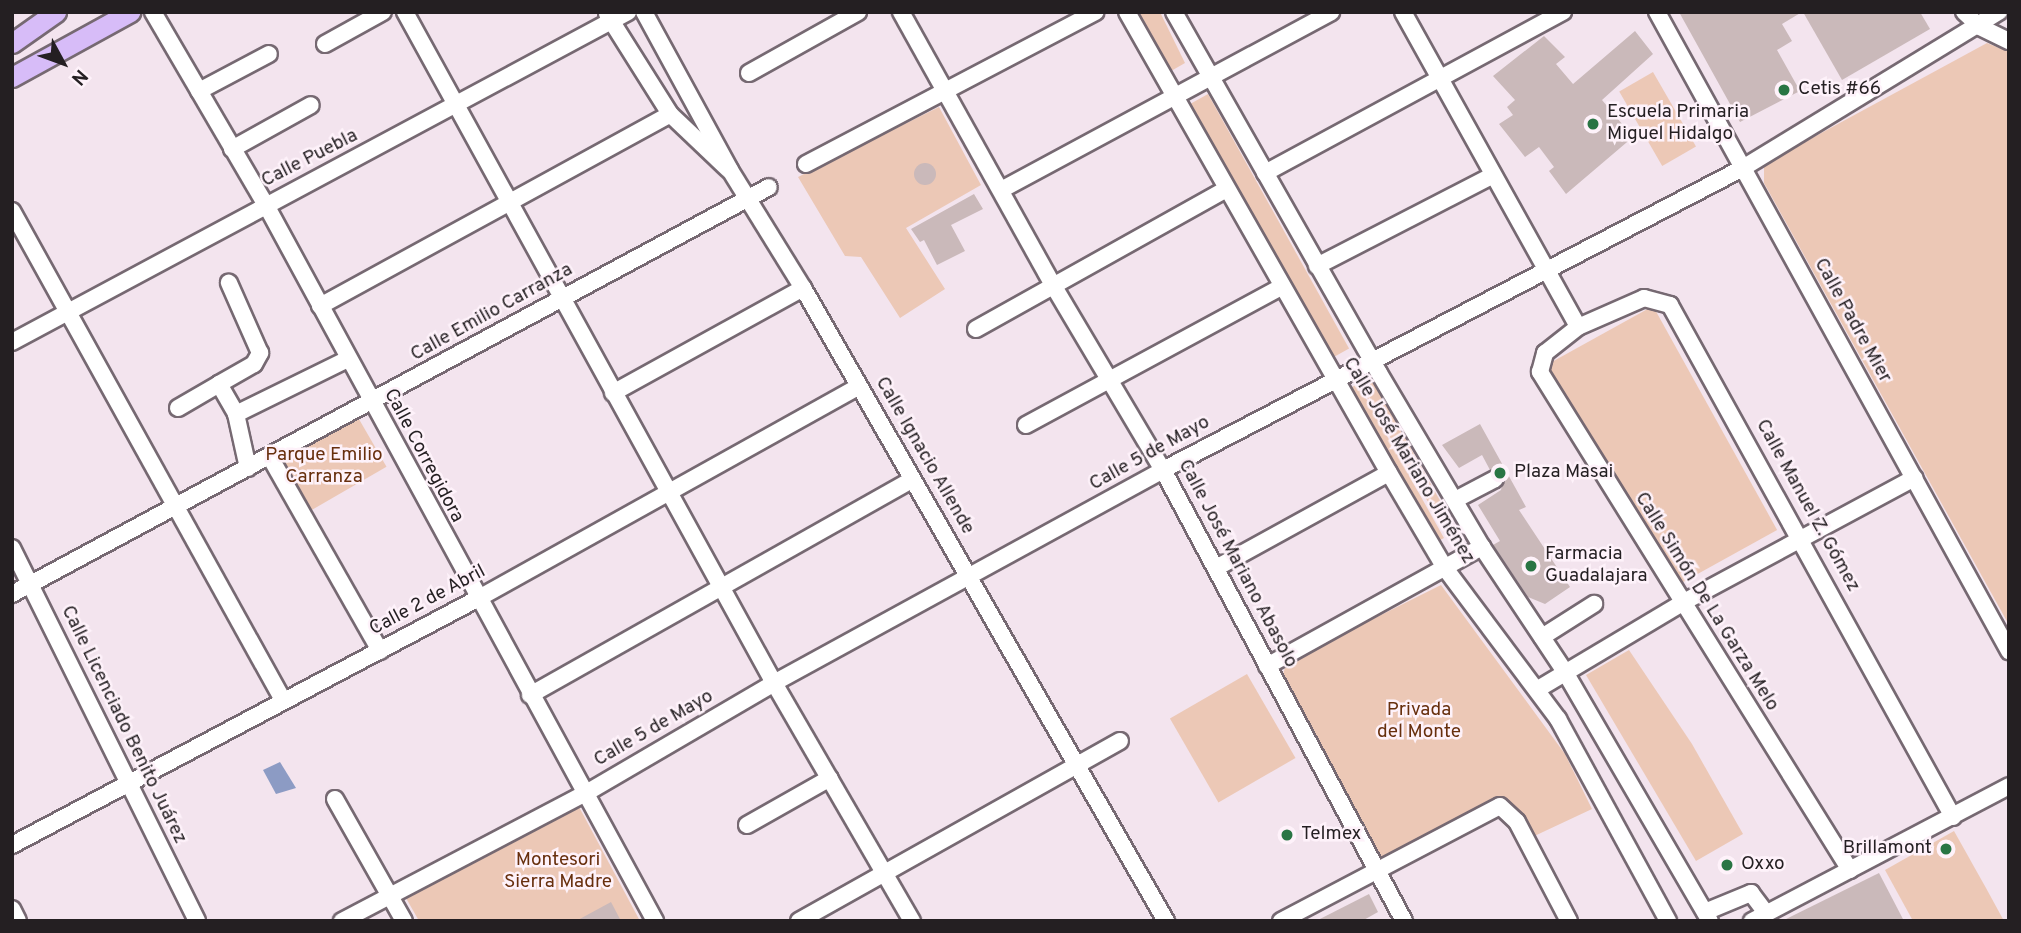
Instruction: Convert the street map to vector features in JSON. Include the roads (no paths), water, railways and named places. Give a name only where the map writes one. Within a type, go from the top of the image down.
[{"type":"main road","points":[[12,43],[56,12]]},
{"type":"main road","points":[[12,77],[108,18],[130,12]]},
{"type":"street","name":"Calle Corregidora","points":[[153,12],[266,205],[477,599],[655,921]]},
{"type":"street","points":[[325,44],[383,12]]},
{"type":"street","points":[[405,12],[506,201],[669,489],[774,683],[912,921]]},
{"type":"street","name":"Calle Puebla","points":[[12,342],[266,205],[457,107],[608,17],[628,12]]},
{"type":"street","name":"Calle Ignacio Allende","points":[[644,12],[730,170],[750,197],[803,288],[1166,921]]},
{"type":"street","points":[[749,73],[858,12]]},
{"type":"street","name":"Calle José Mariano Abasolo","points":[[901,12],[1053,285],[1163,470],[1404,921]]},
{"type":"street","points":[[806,164],[1095,12]]},
{"type":"street","name":"Calle José Mariano Jiménez","points":[[1127,12],[1389,473],[1446,568],[1538,689],[1590,771],[1668,921]]},
{"type":"street","name":"Calle José Mariano Jiménez","points":[[1174,12],[1371,359],[1482,547],[1565,672],[1707,916]]},
{"type":"street","points":[[1001,190],[1331,12]]},
{"type":"street","points":[[1403,12],[1578,327]]},
{"type":"street","points":[[1265,173],[1563,12]]},
{"type":"street","name":"Calle Padre Mier","points":[[1657,12],[2009,651]]},
{"type":"street","points":[[1965,12],[1980,27],[2009,41]]},
{"type":"street","name":"Calle 5 de Mayo","points":[[342,921],[586,793],[774,683],[1163,470],[1371,359],[1743,168],[1980,27],[1999,12]]},
{"type":"street","points":[[608,17],[670,114],[730,170]]},
{"type":"street","points":[[199,91],[269,54]]},
{"type":"street","points":[[232,149],[311,105]]},
{"type":"street","points":[[320,306],[506,201],[670,114]]},
{"type":"street","points":[[1317,266],[1493,175]]},
{"type":"street","name":"Calle Emilio Carranza","points":[[12,594],[769,187]]},
{"type":"street","points":[[975,329],[1227,189]]},
{"type":"street","points":[[12,211],[283,700]]},
{"type":"street","points":[[178,408],[254,364],[260,353],[229,283]]},
{"type":"street","points":[[1026,425],[1281,287]]},
{"type":"street","points":[[614,393],[803,288]]},
{"type":"street","name":"Calle Manuel Z. Gómez","points":[[1578,327],[1644,298],[1670,305],[1954,817]]},
{"type":"street","name":"Calle Simón De La Garza Melo","points":[[1578,327],[1545,353],[1540,372],[1850,870]]},
{"type":"street","points":[[236,414],[348,359]]},
{"type":"street","points":[[219,384],[236,414],[248,468]]},
{"type":"street","name":"Calle 2 de Abril","points":[[12,845],[477,599],[669,489],[859,386]]},
{"type":"street","points":[[270,457],[380,651]]},
{"type":"street","points":[[1216,568],[1389,473]]},
{"type":"street","points":[[1538,689],[1682,603],[1913,478]]},
{"type":"street","points":[[1455,500],[1495,479]]},
{"type":"street","points":[[530,695],[912,480]]},
{"type":"street","points":[[1267,666],[1482,547]]},
{"type":"street","name":"Calle Licenciado Benito Juárez","points":[[12,548],[197,921]]},
{"type":"street","points":[[1542,637],[1594,604]]},
{"type":"street","points":[[799,921],[1120,741]]},
{"type":"street","points":[[747,825],[830,778]]},
{"type":"street","points":[[1707,916],[1751,893],[1759,917],[2009,786]]},
{"type":"street","points":[[335,799],[404,921]]},
{"type":"street","points":[[1282,921],[1500,806],[1509,809],[1569,921]]},
{"type":"street","points":[[12,909],[18,921]]},
{"type":"water","points":[[280,762],[296,788],[276,794],[263,770]]},
{"type":"place","name":"Cetis #66","points":[[1784,90]]},
{"type":"place","name":"Escuela Primaria Miguel Hidalgo","points":[[1593,124]]},
{"type":"place","name":"Plaza Masai","points":[[1500,473]]},
{"type":"place","name":"Farmacia Guadalajara","points":[[1531,566]]},
{"type":"place","name":"Telmex","points":[[1287,835]]},
{"type":"place","name":"Brillamont","points":[[1946,849]]},
{"type":"place","name":"Oxxo","points":[[1727,865]]},
{"type":"park label","name":"Parque Emilio Carranza","points":[[324,467]]},
{"type":"park label","name":"Privada del Monte","points":[[1419,722]]},
{"type":"park label","name":"Montesori Sierra Madre","points":[[558,872]]}]
